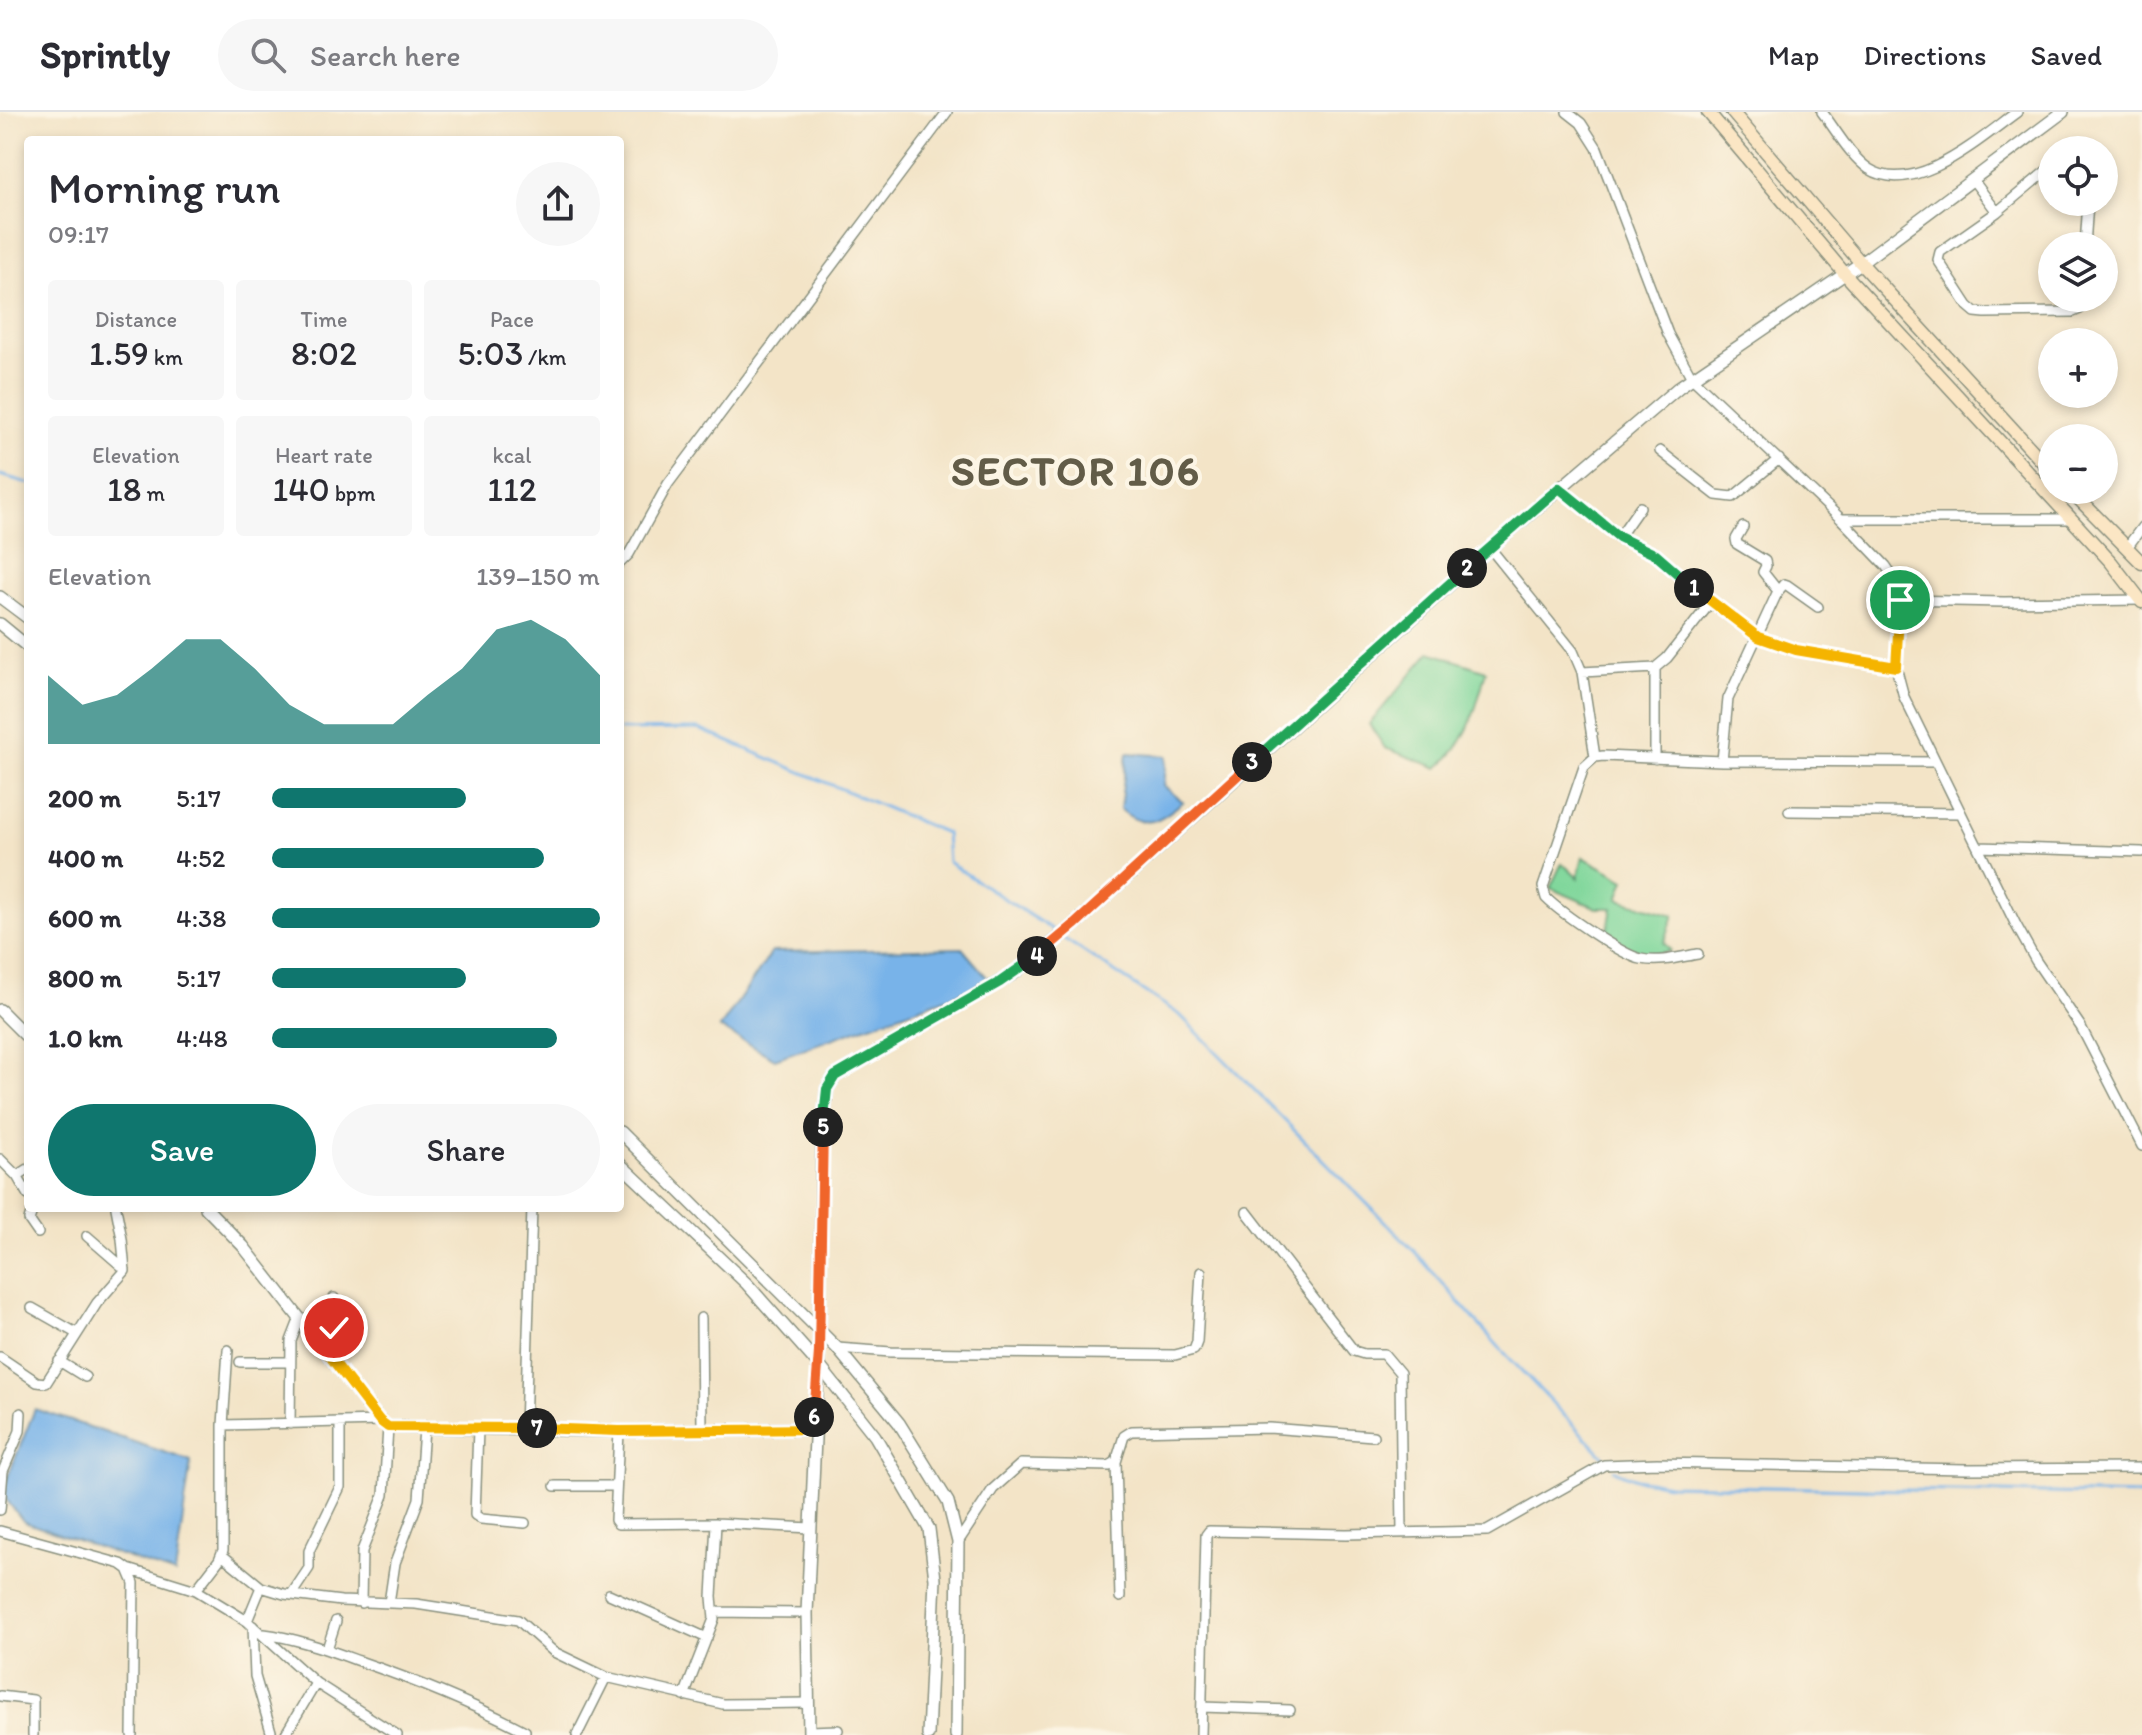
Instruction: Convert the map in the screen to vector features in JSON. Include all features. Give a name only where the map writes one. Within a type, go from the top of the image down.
[{"type":"main road","points":[[1708,112],[1845,274],[2111,562],[2141,601]]},
{"type":"main road","points":[[1732,112],[1861,263],[2038,457]]},
{"type":"main road","points":[[2084,504],[2142,563]]},
{"type":"street","points":[[624,559],[668,484],[947,112]]},
{"type":"street","points":[[1567,112],[1581,123],[1597,148],[1668,334],[1692,378],[1841,519],[1886,566],[1898,588],[1900,600],[1896,667],[1904,697],[2016,925],[2036,961],[2081,1027],[2142,1146]]},
{"type":"street","points":[[1822,112],[1860,162],[1882,174],[1904,175],[1935,167],[1956,157],[2017,112]]},
{"type":"street","points":[[838,1730],[809,1733],[808,1703],[807,1613],[818,1364],[822,1140],[824,1100],[830,1082],[852,1065],[1013,974],[1059,938],[1490,548],[1692,378],[1861,263],[2063,112]]},
{"type":"street","points":[[2038,178],[1997,212],[1940,252],[1938,260],[1975,312],[2073,312]]},
{"type":"street","points":[[1973,180],[1997,212]]},
{"type":"street","points":[[1660,451],[1716,495],[1726,498],[1733,497],[1779,459]]},
{"type":"street","points":[[1559,488],[1619,537],[1656,555],[1758,637],[1796,650],[1896,667]]},
{"type":"street","points":[[1619,537],[1640,507]]},
{"type":"street","points":[[1841,519],[2071,519]]},
{"type":"street","points":[[1743,527],[1736,539],[1737,544],[1765,561],[1763,572],[1778,591]]},
{"type":"street","points":[[2128,546],[2142,527]]},
{"type":"street","points":[[1490,548],[1573,651],[1582,672],[1595,757]]},
{"type":"street","points":[[1722,761],[1728,699],[1778,591],[1784,584],[1787,585],[1818,607]]},
{"type":"street","points":[[0,597],[24,615]]},
{"type":"street","points":[[1900,600],[2141,601]]},
{"type":"street","points":[[1582,672],[1655,668],[1667,658],[1711,602]]},
{"type":"street","points":[[0,624],[24,644]]},
{"type":"street","points":[[1655,668],[1655,759]]},
{"type":"street","points":[[1698,954],[1654,961],[1638,959],[1546,898],[1543,887],[1584,767],[1595,757],[1936,762]]},
{"type":"street","points":[[1789,811],[1961,813]]},
{"type":"street","points":[[1979,847],[2142,852]]},
{"type":"street","points":[[0,1010],[24,1034]]},
{"type":"street","points":[[624,1136],[837,1348],[899,1423],[948,1502],[958,1542],[956,1735]]},
{"type":"street","points":[[0,1159],[24,1188]]},
{"type":"street","points":[[624,1168],[747,1284],[818,1364],[875,1436],[929,1529],[935,1579],[928,1735]]},
{"type":"street","points":[[17,1176],[24,1172]]},
{"type":"street","points":[[32,1212],[29,1220],[38,1233]]},
{"type":"street","points":[[0,1357],[42,1384],[46,1383],[76,1333],[125,1269],[117,1212]]},
{"type":"street","points":[[210,1212],[238,1239],[384,1424],[384,1495],[362,1551],[361,1603]]},
{"type":"street","points":[[525,1428],[532,1212]]},
{"type":"street","points":[[1247,1212],[1354,1351],[1384,1354],[1400,1373],[1402,1533]]},
{"type":"street","points":[[87,1236],[125,1269]]},
{"type":"street","points":[[837,1348],[891,1352],[1186,1353],[1194,1350],[1197,1342],[1201,1272]]},
{"type":"street","points":[[328,1354],[334,1328],[334,1298]]},
{"type":"street","points":[[32,1308],[76,1333]]},
{"type":"street","points":[[290,1424],[291,1341],[300,1318]]},
{"type":"street","points":[[701,1318],[702,1430]]},
{"type":"street","points":[[196,1590],[222,1555],[223,1425],[228,1350]]},
{"type":"street","points":[[59,1361],[85,1377]]},
{"type":"street","points":[[240,1362],[290,1362]]},
{"type":"street","points":[[0,1510],[3,1471],[20,1431],[21,1413]]},
{"type":"street","points":[[223,1425],[340,1423],[424,1428],[619,1431],[814,1429]]},
{"type":"street","points":[[291,1595],[309,1568],[309,1551],[340,1487],[340,1423]]},
{"type":"street","points":[[389,1603],[395,1563],[419,1499],[424,1428]]},
{"type":"street","points":[[1120,1597],[1116,1462],[1124,1436],[1132,1431],[1269,1428],[1373,1436]]},
{"type":"street","points":[[478,1429],[475,1515],[481,1519],[525,1523]]},
{"type":"street","points":[[619,1431],[615,1486],[615,1520],[618,1524],[716,1523],[811,1528]]},
{"type":"street","points":[[958,1542],[993,1489],[1021,1464],[1109,1466],[1116,1462]]},
{"type":"street","points":[[1201,1735],[1207,1532],[1213,1530],[1487,1531],[1604,1465],[2142,1468]]},
{"type":"street","points":[[555,1486],[615,1486]]},
{"type":"street","points":[[684,1696],[714,1619],[712,1597],[716,1523]]},
{"type":"street","points":[[0,1531],[121,1564],[128,1569],[196,1590],[250,1623],[316,1683],[397,1735]]},
{"type":"street","points":[[222,1555],[261,1587],[291,1595],[361,1603],[416,1604],[518,1620],[554,1652],[606,1677],[742,1706],[808,1703]]},
{"type":"street","points":[[128,1569],[134,1583],[132,1735]]},
{"type":"street","points":[[261,1587],[250,1623],[255,1676],[272,1735]]},
{"type":"street","points":[[609,1594],[707,1638]]},
{"type":"street","points":[[714,1612],[807,1613]]},
{"type":"street","points":[[327,1649],[336,1621]]},
{"type":"street","points":[[264,1634],[327,1649],[439,1690],[525,1731],[524,1735]]},
{"type":"street","points":[[577,1735],[606,1677]]},
{"type":"street","points":[[285,1735],[316,1683]]},
{"type":"street","points":[[0,1696],[33,1700],[33,1735]]},
{"type":"street","points":[[1202,1707],[1290,1710]]},
{"type":"green space","points":[[1430,652],[1486,671],[1464,736],[1438,768],[1385,748],[1369,724]]},
{"type":"green space","points":[[1583,857],[1625,880],[1618,899],[1674,915],[1664,943],[1671,951],[1644,954],[1630,950],[1607,935],[1612,908],[1597,908],[1550,888],[1562,863],[1578,878]]},
{"type":"water","points":[[1127,753],[1167,756],[1164,786],[1183,802],[1167,814],[1145,822],[1120,809]]},
{"type":"water","points":[[962,948],[991,982],[775,1059],[720,1028],[772,952]]},
{"type":"water","points":[[35,1409],[191,1461],[175,1574],[24,1522],[1,1493]]},
{"type":"waterway","points":[[0,475],[24,482]]},
{"type":"waterway","points":[[624,730],[699,729],[946,833],[948,862],[1057,933]]},
{"type":"waterway","points":[[1063,938],[1180,1015],[1415,1252],[1498,1346],[1606,1459]]},
{"type":"waterway","points":[[1614,1470],[1636,1479],[1669,1485],[2142,1495]]},
{"type":"district","name":"SECTOR 106","points":[[1076,470]]},
{"type":"route","points":[[334,1328],[328,1354],[388,1427],[619,1431],[814,1429],[819,1352],[822,1140],[824,1100],[830,1082],[852,1065],[1024,967],[1559,488],[1619,537],[1656,555],[1758,637],[1796,650],[1896,667],[1900,600]]}]
